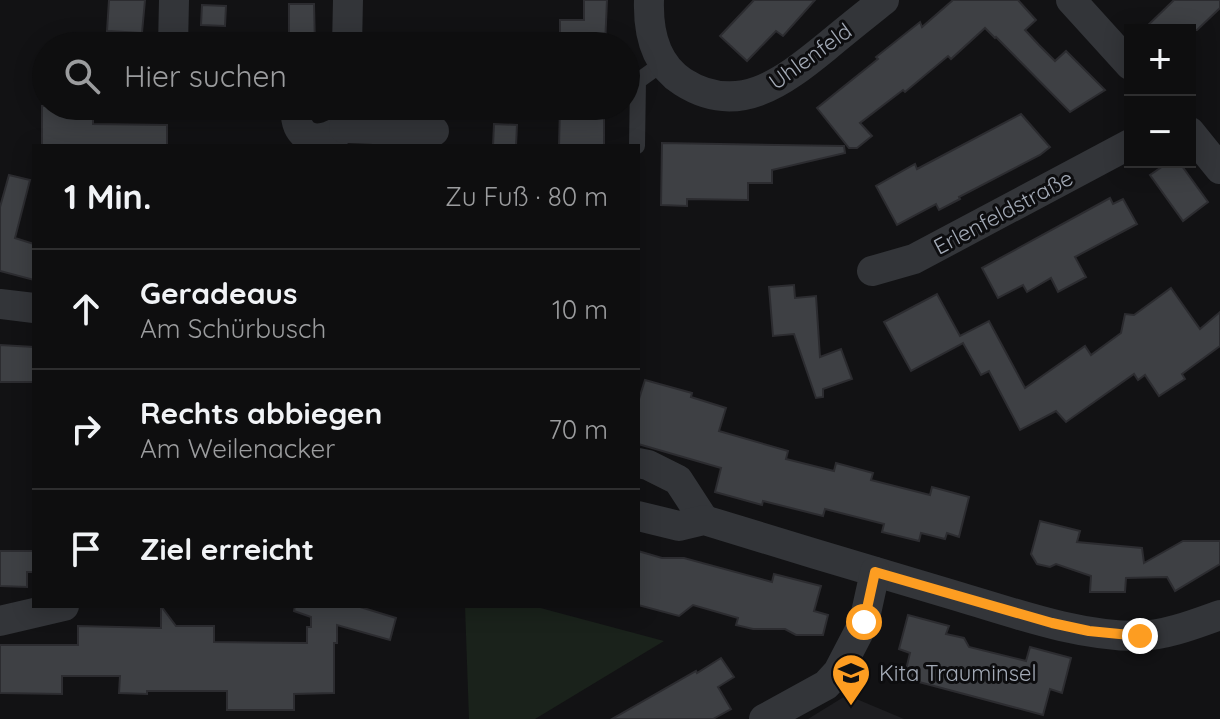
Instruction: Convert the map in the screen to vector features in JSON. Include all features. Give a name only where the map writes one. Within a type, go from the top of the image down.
[{"type":"street","points":[[173,32],[174,0]]},
{"type":"street","points":[[347,32],[348,0]]},
{"type":"street","points":[[649,0],[650,29],[655,49],[663,63]]},
{"type":"street","name":"Uhlenfeld","points":[[663,63],[677,78],[696,90],[716,96],[739,96],[764,90],[796,70],[884,0]]},
{"type":"street","points":[[1071,0],[1124,58]]},
{"type":"street","points":[[295,120],[303,135],[318,140],[337,133],[344,120]]},
{"type":"street","points":[[365,120],[434,131]]},
{"type":"street","points":[[1204,135],[1220,169]]},
{"type":"street","name":"Erlenfeldstraße","points":[[872,271],[914,259],[1124,147]]},
{"type":"street","points":[[0,304],[32,308]]},
{"type":"street","points":[[640,463],[678,480],[704,520]]},
{"type":"street","points":[[640,516],[679,526],[704,520],[875,572],[1089,631],[1140,636],[1185,627],[1220,615]]},
{"type":"street","points":[[764,719],[826,685],[838,672],[864,622],[875,572]]},
{"type":"street","points":[[0,621],[55,608]]},
{"type":"lane","points":[[640,80],[663,63]]},
{"type":"lane","points":[[637,120],[637,144]]},
{"type":"shaded area","points":[[465,608],[540,608],[664,641],[535,719],[469,719]]},
{"type":"shaded area","name":"Kita Trauminsel","points":[[847,695],[904,719],[808,719]]},
{"type":"building","points":[[109,0],[145,0],[142,32],[107,31]]},
{"type":"building","points":[[584,0],[607,0],[606,32],[560,32],[560,20],[584,20]]},
{"type":"building","points":[[754,0],[815,0],[783,36],[776,31],[747,61],[720,36]]},
{"type":"building","points":[[953,0],[1018,0],[1036,20],[1025,30],[1039,45],[1055,61],[1066,51],[1105,90],[1070,112],[985,28],[951,59],[948,56],[905,92],[903,90],[860,123],[872,136],[857,148],[849,148],[817,108],[920,22],[922,27]]},
{"type":"building","points":[[1174,0],[1220,0],[1220,8],[1197,30],[1196,24],[1149,24]]},
{"type":"building","points":[[289,4],[314,4],[315,32],[289,32]]},
{"type":"building","points":[[202,5],[226,6],[225,26],[201,25]]},
{"type":"building","points":[[1021,114],[1050,147],[939,210],[936,204],[897,225],[876,186],[915,164],[917,169]]},
{"type":"building","points":[[42,120],[167,125],[167,144],[42,144]]},
{"type":"building","points":[[560,120],[604,120],[604,144],[559,144]]},
{"type":"building","points":[[494,124],[517,125],[516,144],[493,144]]},
{"type":"building","points":[[662,143],[844,146],[845,153],[772,170],[772,183],[748,183],[748,200],[687,199],[687,206],[661,205]]},
{"type":"building","points":[[1160,168],[1183,168],[1208,202],[1183,221],[1150,175]]},
{"type":"building","points":[[9,175],[30,180],[15,238],[32,243],[32,279],[0,271],[0,207]]},
{"type":"building","points":[[1110,198],[1113,204],[1123,199],[1137,224],[1075,257],[1086,277],[1058,292],[1051,278],[1027,292],[1023,285],[998,298],[982,268]]},
{"type":"building","points":[[794,285],[795,298],[816,296],[820,357],[841,349],[852,379],[823,389],[823,397],[816,398],[794,334],[773,336],[769,287]]},
{"type":"building","points":[[1171,288],[1200,329],[1220,312],[1220,346],[1182,374],[1185,379],[1159,396],[1145,375],[1138,380],[1134,374],[1066,422],[1056,411],[1020,430],[989,371],[981,375],[963,343],[911,371],[884,322],[937,294],[960,336],[989,321],[1025,388],[1085,346],[1091,355],[1121,333],[1125,314],[1134,315]]},
{"type":"building","points":[[0,345],[32,347],[32,382],[0,382]]},
{"type":"building","points":[[645,380],[692,393],[691,397],[726,408],[719,431],[788,451],[786,459],[834,471],[836,463],[873,473],[871,480],[930,495],[932,487],[969,497],[959,537],[947,533],[945,539],[921,533],[919,541],[882,532],[884,524],[825,509],[823,516],[763,501],[762,505],[715,492],[721,468],[640,445],[640,396]]},
{"type":"building","points":[[1040,521],[1080,531],[1077,542],[1142,548],[1144,563],[1183,541],[1220,541],[1220,564],[1175,591],[1167,577],[1126,578],[1125,592],[1090,592],[1091,576],[1056,564],[1050,567],[1037,564],[1031,554]]},
{"type":"building","points":[[0,551],[32,551],[32,572],[27,572],[27,587],[0,586]]},
{"type":"building","points":[[640,552],[662,558],[684,558],[772,582],[774,574],[821,586],[814,611],[828,615],[823,635],[796,635],[785,629],[753,629],[736,625],[738,618],[693,605],[679,616],[640,606]]},
{"type":"building","points":[[162,608],[176,626],[214,626],[214,642],[307,643],[307,627],[311,627],[311,617],[294,611],[295,608],[364,608],[396,618],[390,640],[337,625],[334,693],[294,694],[294,710],[227,710],[227,691],[119,693],[120,676],[62,676],[62,694],[0,693],[0,645],[78,645],[78,626],[161,628]]},
{"type":"building","points":[[908,615],[949,626],[946,634],[964,638],[969,647],[1026,661],[1030,647],[1071,658],[1062,693],[1050,689],[1043,715],[904,678],[910,653],[899,649]]},
{"type":"building","points":[[721,658],[734,677],[718,687],[731,709],[713,719],[612,719],[697,673]]},
{"type":"place","name":"Kita Trauminsel","points":[[851,707]]},
{"type":"route","points":[[864,622],[875,572],[1052,623],[1089,631],[1140,636]]}]
